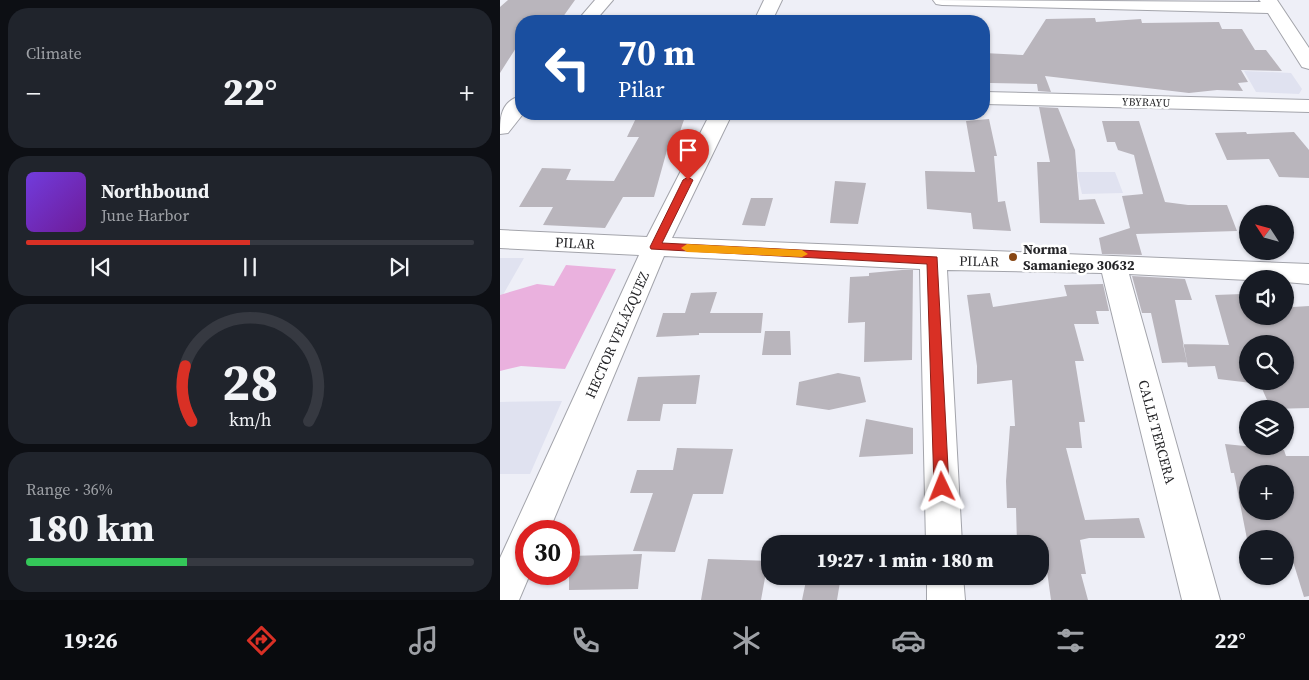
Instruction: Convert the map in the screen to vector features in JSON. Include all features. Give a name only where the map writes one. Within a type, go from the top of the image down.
[{"type":"street","points":[[591,15],[604,0]]},
{"type":"street","points":[[766,15],[773,0]]},
{"type":"street","points":[[942,0],[1271,4],[1309,63]]},
{"type":"street","name":"YBYRAYU","points":[[990,98],[1309,106]]},
{"type":"street","points":[[500,128],[515,109]]},
{"type":"street","name":"HECTOR VELÁZQUEZ","points":[[535,520],[655,247],[718,120]]},
{"type":"street","name":"PILAR","points":[[500,239],[933,260],[1113,264],[1309,274]]},
{"type":"street","points":[[933,260],[944,535]]},
{"type":"street","name":"CALLE TERCERA","points":[[1113,264],[1201,600]]},
{"type":"street","points":[[500,600],[515,566]]},
{"type":"street","points":[[945,585],[946,600]]},
{"type":"shaded area","points":[[1244,71],[1291,73],[1302,89],[1299,94],[1256,92]]},
{"type":"shaded area","points":[[1077,172],[1115,172],[1123,193],[1082,194]]},
{"type":"shaded area","points":[[500,258],[524,258],[500,300]]},
{"type":"shaded area","points":[[566,265],[616,269],[565,369],[521,366],[500,371],[500,295],[537,284],[554,286]]},
{"type":"shaded area","points":[[562,401],[530,474],[500,474],[500,402]]},
{"type":"building","points":[[508,0],[575,0],[564,15],[515,15],[515,49],[500,73],[500,7]]},
{"type":"building","points":[[1095,18],[1096,22],[1141,19],[1142,23],[1219,22],[1222,29],[1242,29],[1255,50],[1266,50],[1282,71],[1241,70],[1248,82],[1238,83],[1243,91],[1217,90],[1189,93],[1045,76],[1051,92],[1038,91],[1037,84],[990,83],[990,53],[1023,55],[1046,19]]},
{"type":"building","points":[[1039,107],[1058,108],[1075,150],[1079,200],[1095,199],[1105,224],[1040,223],[1037,162],[1050,162]]},
{"type":"building","points":[[635,120],[684,120],[677,140],[669,143],[654,197],[623,197],[605,228],[543,225],[553,207],[519,207],[542,168],[571,169],[566,180],[614,181],[639,137],[627,137]]},
{"type":"building","points":[[989,120],[997,156],[994,156],[998,202],[1005,201],[1011,231],[973,229],[971,213],[927,209],[925,171],[975,172],[966,121]]},
{"type":"building","points":[[1102,121],[1139,121],[1165,202],[1188,205],[1227,205],[1237,231],[1136,234],[1142,255],[1102,254],[1099,238],[1130,228],[1122,196],[1143,194],[1134,155],[1118,150],[1115,142],[1107,142]]},
{"type":"building","points":[[1246,132],[1247,134],[1294,132],[1309,150],[1309,178],[1279,177],[1269,159],[1227,160],[1215,133]]},
{"type":"building","points":[[835,181],[866,183],[858,224],[830,223]]},
{"type":"building","points":[[751,198],[773,198],[765,226],[742,225]]},
{"type":"building","points":[[913,270],[912,360],[864,362],[865,322],[848,323],[850,277],[869,276],[869,273]]},
{"type":"building","points":[[1132,276],[1185,279],[1192,300],[1175,300],[1187,362],[1162,363],[1151,313],[1142,313]]},
{"type":"building","points":[[1103,284],[1109,311],[1096,311],[1099,324],[1074,324],[1084,361],[1075,361],[1085,422],[1079,422],[1082,448],[1066,448],[1085,520],[1139,518],[1145,538],[1089,538],[1080,540],[1086,574],[1081,574],[1088,600],[1051,600],[1049,585],[1049,535],[1017,535],[1016,508],[1007,508],[1006,481],[1010,426],[1015,426],[1012,380],[977,384],[977,366],[967,295],[990,293],[993,307],[1067,296],[1064,285]]},
{"type":"building","points":[[717,292],[710,313],[763,313],[761,333],[699,333],[699,335],[656,337],[663,313],[685,313],[691,293]]},
{"type":"building","points":[[1239,294],[1239,325],[1294,325],[1294,307],[1309,306],[1309,408],[1294,408],[1294,400],[1267,400],[1263,390],[1294,390],[1294,335],[1239,335],[1239,382],[1218,379],[1215,366],[1188,367],[1183,344],[1229,345],[1215,295]]},
{"type":"building","points":[[765,331],[790,331],[791,355],[762,355]]},
{"type":"building","points":[[838,373],[860,377],[866,402],[829,410],[796,405],[799,382]]},
{"type":"building","points":[[700,375],[696,404],[663,404],[660,421],[627,421],[638,377]]},
{"type":"building","points":[[866,419],[913,428],[913,454],[859,457]]},
{"type":"building","points":[[1225,444],[1239,445],[1239,455],[1309,456],[1309,596],[1304,597],[1294,565],[1294,530],[1245,530],[1243,520],[1294,520],[1294,465],[1239,465],[1239,498],[1234,473],[1231,473]]},
{"type":"building","points":[[677,448],[733,449],[723,494],[693,494],[675,552],[633,551],[653,493],[630,493],[637,470],[673,470]]},
{"type":"building","points":[[642,554],[638,589],[569,590],[569,585],[580,585],[580,556]]},
{"type":"building","points":[[708,559],[761,561],[761,585],[764,585],[761,600],[701,600]]},
{"type":"building","points":[[805,585],[840,585],[837,600],[802,600]]},
{"type":"slow traffic","points":[[687,248],[802,254]]},
{"type":"place","name":"Norma Samaniego 30632","points":[[1013,257]]},
{"type":"route","points":[[688,180],[655,247],[933,260],[942,487]]}]
